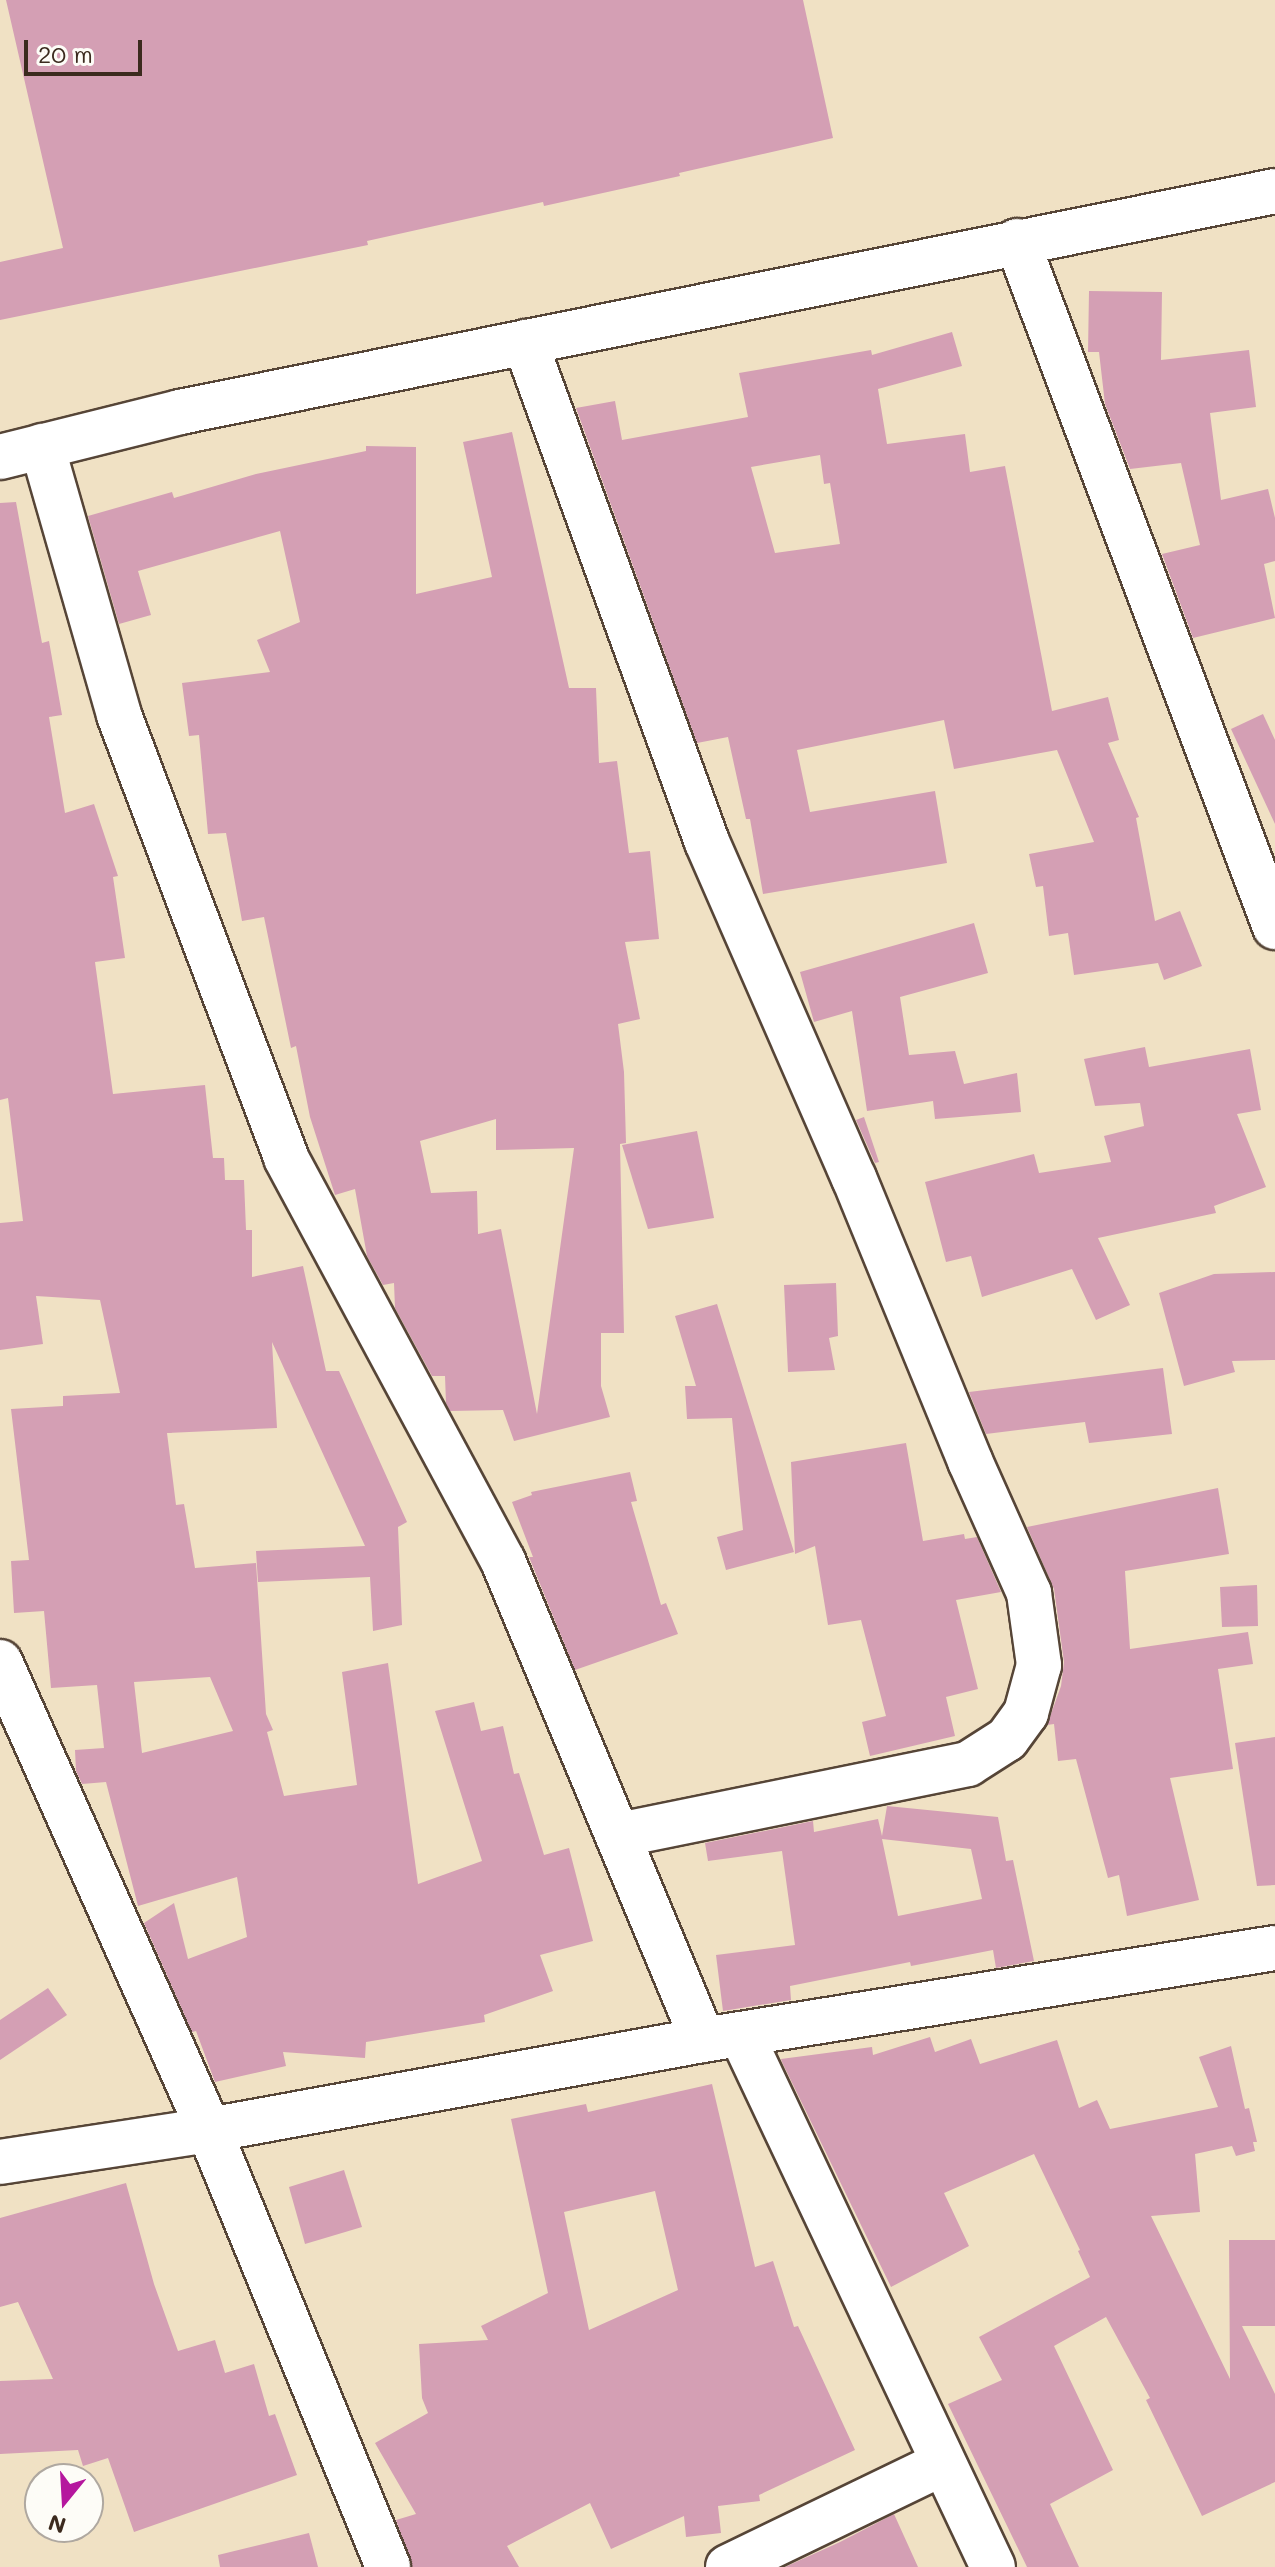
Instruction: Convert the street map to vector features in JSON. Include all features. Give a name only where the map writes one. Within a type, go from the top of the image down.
[{"type":"street","points":[[0,457],[180,412],[1275,191]]},
{"type":"street","points":[[1017,241],[1275,927]]},
{"type":"street","points":[[525,342],[707,842],[854,1178],[970,1461],[1029,1593],[1039,1665],[1026,1713],[1007,1739],[968,1764],[618,1835]]},
{"type":"street","points":[[42,446],[119,715],[286,1158],[503,1561],[618,1835],[943,2463],[993,2567]]},
{"type":"street","points":[[0,1662],[209,2130],[388,2567]]},
{"type":"street","points":[[0,2162],[209,2130],[722,2038],[1275,1948]]},
{"type":"street","points":[[728,2567],[943,2463]]},
{"type":"building","points":[[6,0],[803,0],[833,138],[679,173],[680,176],[367,241],[368,245],[0,320],[0,262],[63,248]]},
{"type":"building","points":[[1089,291],[1162,292],[1161,360],[1249,350],[1256,407],[1210,413],[1221,500],[1268,489],[1275,518],[1275,561],[1264,564],[1275,618],[1193,638],[1162,554],[1200,545],[1181,463],[1130,469],[1105,404],[1099,352],[1088,352]]},
{"type":"building","points":[[952,332],[962,366],[878,389],[887,444],[965,434],[970,472],[1005,466],[1052,711],[1108,697],[1119,740],[1108,743],[1139,817],[1136,818],[1155,921],[1180,911],[1202,966],[1164,980],[1158,963],[1074,975],[1068,933],[1049,936],[1043,886],[1036,887],[1029,854],[1094,842],[1057,750],[954,769],[944,720],[797,750],[810,812],[935,791],[947,863],[763,894],[750,819],[746,819],[728,737],[697,743],[576,408],[615,401],[622,440],[748,417],[739,373],[871,350],[872,355]],"holes":[[[820,455],[824,484],[830,483],[840,544],[775,553],[751,467]]]},
{"type":"building","points":[[512,432],[569,688],[596,688],[599,763],[617,761],[629,853],[650,851],[659,939],[625,942],[640,1019],[618,1024],[624,1072],[626,1143],[620,1144],[624,1333],[601,1333],[601,1386],[610,1417],[514,1441],[503,1410],[450,1411],[446,1403],[445,1376],[432,1376],[395,1308],[394,1283],[383,1285],[367,1256],[355,1189],[335,1195],[310,1117],[296,1046],[291,1048],[264,917],[242,921],[226,833],[208,834],[199,735],[189,736],[182,683],[270,672],[257,640],[300,622],[280,531],[138,571],[151,615],[119,624],[88,516],[172,492],[174,498],[256,474],[366,451],[366,446],[416,447],[416,594],[492,577],[463,442]],"holes":[[[496,1119],[496,1150],[574,1148],[537,1414],[501,1229],[478,1234],[477,1191],[431,1193],[420,1141]]]},
{"type":"building","points":[[16,502],[42,643],[49,641],[62,715],[49,717],[65,813],[94,804],[118,876],[113,877],[125,958],[95,962],[113,1094],[205,1085],[213,1158],[224,1158],[225,1180],[244,1180],[246,1230],[252,1230],[252,1277],[303,1266],[326,1371],[339,1371],[407,1522],[398,1527],[402,1625],[373,1631],[370,1577],[258,1582],[256,1551],[365,1546],[272,1342],[277,1428],[167,1433],[176,1505],[184,1504],[195,1568],[256,1563],[266,1714],[273,1730],[267,1732],[284,1796],[357,1785],[342,1672],[388,1663],[418,1884],[482,1861],[435,1711],[474,1702],[481,1731],[503,1726],[514,1774],[519,1773],[544,1855],[569,1848],[593,1941],[540,1955],[553,1991],[484,2015],[485,2022],[366,2042],[365,2058],[283,2052],[286,2066],[215,2082],[196,2031],[192,2032],[144,1923],[174,1903],[188,1959],[247,1937],[237,1877],[138,1906],[106,1782],[82,1784],[76,1771],[75,1750],[104,1748],[97,1685],[51,1688],[44,1611],[14,1613],[11,1561],[29,1560],[11,1409],[63,1406],[63,1396],[120,1393],[100,1300],[36,1296],[43,1344],[0,1350],[0,1223],[23,1221],[8,1098],[0,1100],[0,503]],"holes":[[[210,1677],[233,1731],[142,1753],[134,1682]]]},
{"type":"building","points":[[1263,714],[1275,740],[1275,824],[1231,729]]},
{"type":"building","points":[[974,923],[988,973],[900,997],[909,1055],[955,1051],[964,1084],[1017,1073],[1021,1112],[935,1119],[933,1101],[867,1111],[852,1011],[814,1022],[800,972]]},
{"type":"building","points":[[1145,1047],[1149,1067],[1250,1049],[1261,1110],[1237,1114],[1266,1187],[1214,1206],[1216,1213],[1098,1238],[1130,1305],[1096,1320],[1072,1269],[982,1297],[971,1256],[946,1262],[925,1182],[1034,1154],[1039,1173],[1111,1162],[1104,1136],[1144,1126],[1140,1103],[1095,1106],[1084,1059]]},
{"type":"building","points":[[864,1117],[879,1162],[875,1163],[856,1120]]},
{"type":"building","points":[[697,1131],[714,1218],[648,1229],[622,1145]]},
{"type":"building","points":[[1275,1272],[1275,1360],[1232,1361],[1235,1372],[1184,1386],[1159,1293],[1214,1274]]},
{"type":"building","points":[[836,1283],[838,1336],[829,1338],[835,1370],[788,1372],[784,1285]]},
{"type":"building","points":[[717,1304],[794,1552],[726,1570],[717,1537],[743,1530],[732,1418],[687,1419],[685,1386],[696,1386],[675,1316]]},
{"type":"building","points":[[1163,1368],[1172,1434],[1089,1443],[1085,1422],[986,1434],[969,1392]]},
{"type":"building","points":[[906,1443],[923,1541],[964,1534],[965,1539],[977,1537],[1001,1592],[956,1600],[978,1689],[946,1697],[955,1736],[870,1756],[862,1722],[886,1716],[861,1620],[828,1625],[815,1546],[795,1554],[791,1462]]},
{"type":"building","points":[[630,1472],[637,1501],[631,1502],[661,1605],[666,1603],[678,1634],[575,1670],[529,1557],[533,1557],[512,1502],[532,1495],[531,1492]]},
{"type":"building","points":[[1218,1488],[1229,1554],[1125,1571],[1130,1649],[1248,1632],[1253,1664],[1218,1669],[1233,1769],[1170,1778],[1199,1900],[1127,1916],[1119,1875],[1108,1878],[1076,1759],[1058,1761],[1054,1724],[1047,1725],[1061,1686],[1064,1662],[1054,1589],[1027,1527]]},
{"type":"building","points":[[1257,1585],[1258,1626],[1222,1627],[1220,1587]]},
{"type":"building","points":[[1275,1737],[1275,1885],[1257,1886],[1235,1743]]},
{"type":"building","points":[[887,1806],[998,1817],[1006,1861],[1013,1860],[1034,1961],[996,1968],[993,1950],[911,1966],[910,1962],[790,1986],[791,2000],[723,2011],[716,1955],[795,1945],[782,1851],[708,1861],[705,1843],[813,1821],[814,1832],[878,1819],[882,1836]],"holes":[[[882,1839],[971,1849],[982,1899],[898,1916]]]},
{"type":"building","points":[[48,1988],[67,2015],[0,2060],[0,2020]]},
{"type":"building","points":[[930,2037],[935,2052],[971,2039],[980,2064],[1057,2040],[1079,2108],[1097,2100],[1110,2129],[1218,2107],[1199,2057],[1231,2046],[1245,2109],[1249,2108],[1257,2142],[1253,2142],[1255,2151],[1236,2156],[1232,2146],[1195,2154],[1200,2212],[1151,2216],[1230,2379],[1229,2240],[1275,2240],[1275,2326],[1242,2326],[1275,2394],[1275,2482],[1202,2516],[1146,2400],[1150,2398],[1106,2317],[1054,2346],[1113,2470],[1050,2504],[1079,2567],[1027,2567],[948,2404],[1002,2380],[979,2337],[1090,2277],[1034,2154],[944,2193],[969,2246],[891,2287],[781,2059],[872,2047],[873,2055]]},
{"type":"building","points":[[712,2084],[755,2267],[773,2261],[794,2327],[798,2326],[855,2450],[759,2495],[760,2501],[718,2506],[721,2533],[686,2537],[684,2516],[611,2549],[590,2503],[507,2546],[519,2567],[412,2567],[396,2520],[416,2514],[375,2443],[428,2413],[422,2398],[419,2344],[488,2340],[481,2326],[548,2293],[511,2119],[586,2104],[588,2112]],"holes":[[[655,2191],[678,2290],[589,2330],[564,2212]]]},
{"type":"building","points":[[344,2170],[362,2227],[305,2244],[289,2187]]},
{"type":"building","points":[[126,2183],[154,2284],[178,2351],[215,2340],[225,2373],[254,2364],[269,2416],[275,2414],[297,2475],[134,2532],[108,2458],[82,2463],[78,2450],[0,2454],[0,2381],[53,2379],[18,2302],[0,2307],[0,2218]]},
{"type":"building","points":[[894,2514],[918,2567],[785,2567],[840,2542]]},
{"type":"building","points":[[309,2533],[318,2567],[220,2567],[218,2555]]}]
